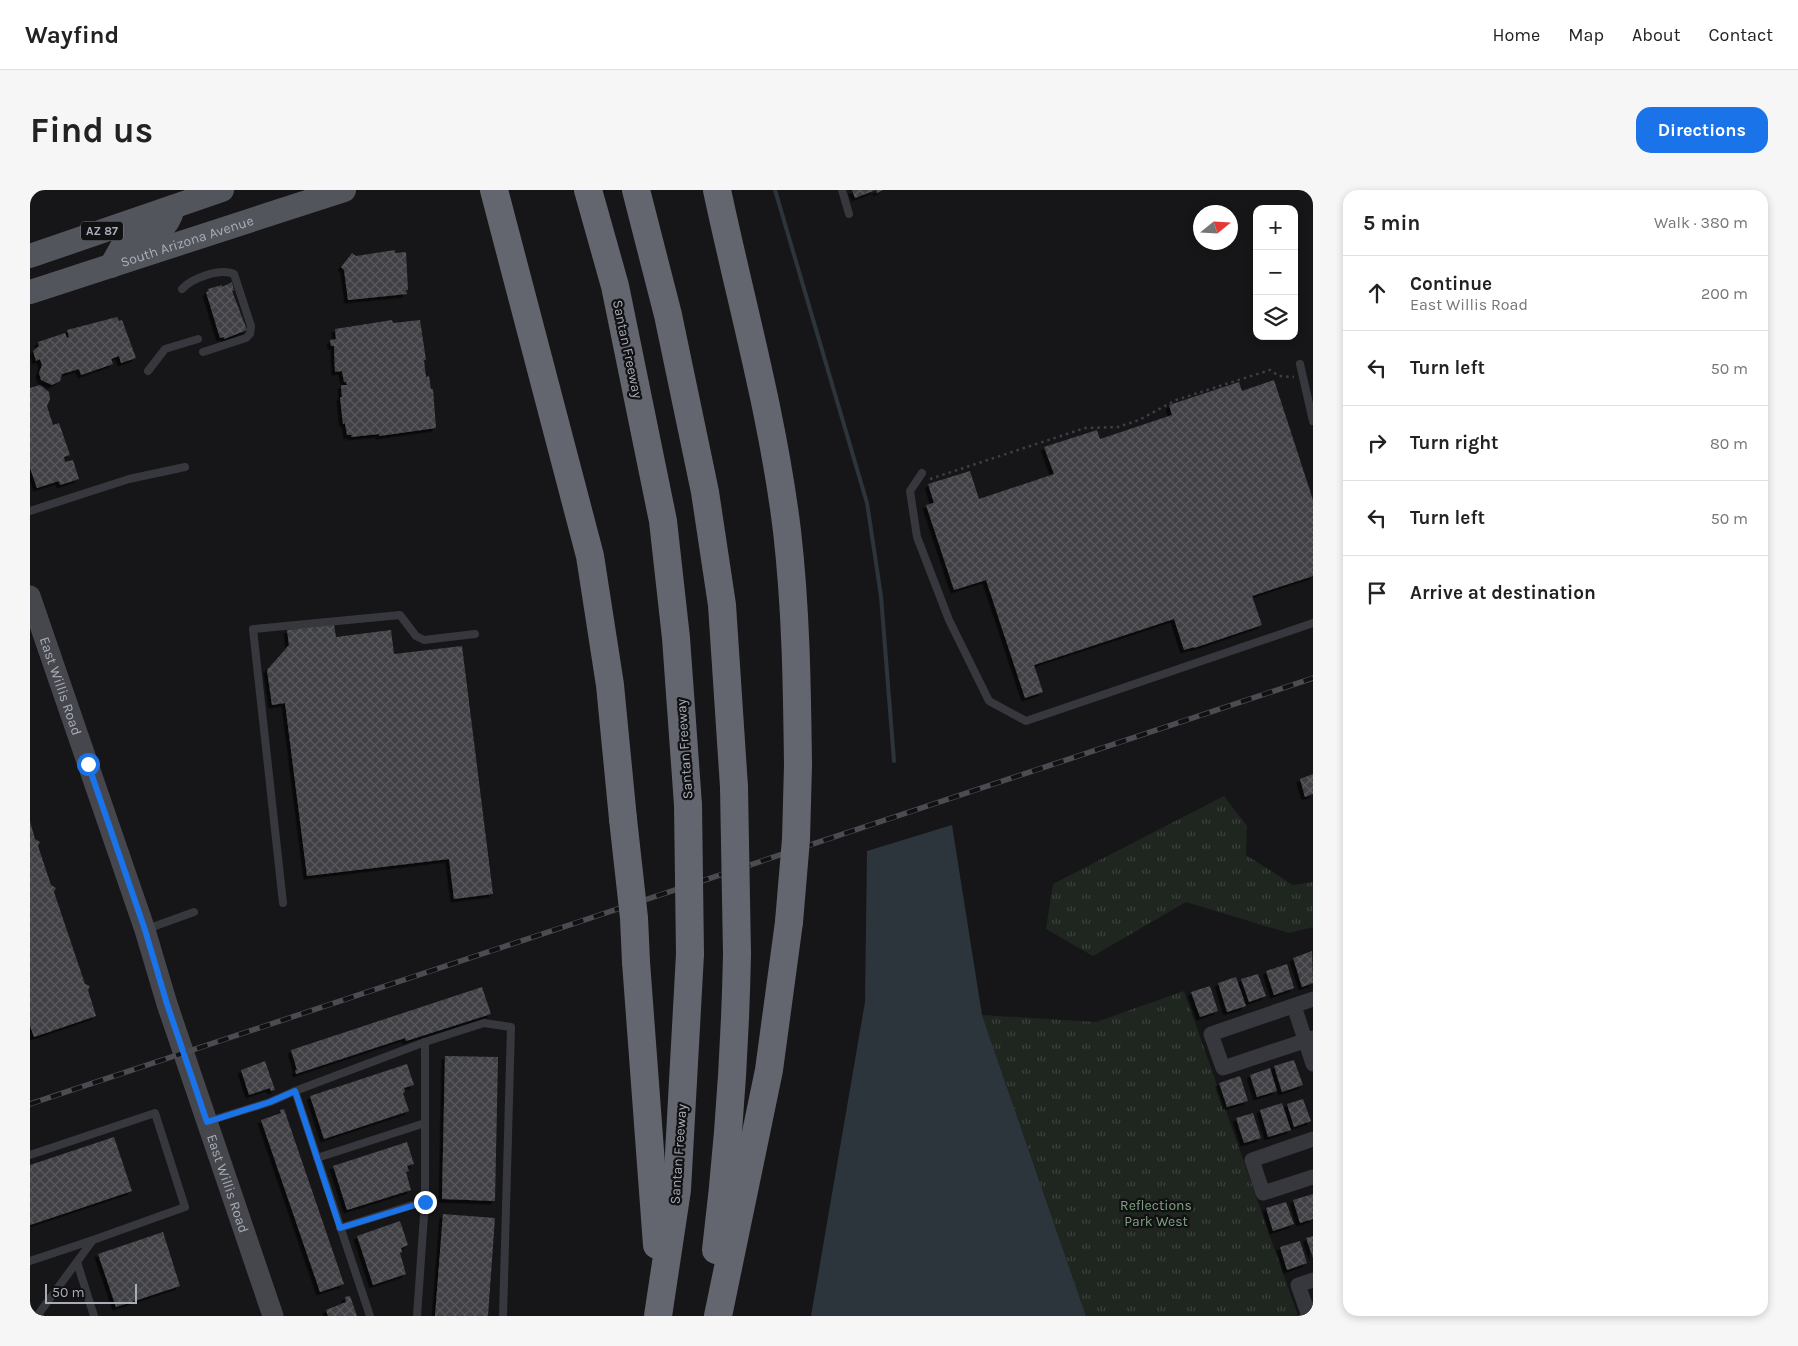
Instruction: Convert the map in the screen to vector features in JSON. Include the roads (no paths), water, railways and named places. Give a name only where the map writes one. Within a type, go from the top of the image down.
[{"type":"highway","points":[[494,190],[590,556],[610,685],[634,918],[658,1252],[657,1316]]},
{"type":"highway","name":"Santan Freeway","points":[[588,190],[615,286],[662,521],[676,638],[688,805],[690,954],[677,1190],[657,1316]]},
{"type":"highway","points":[[636,190],[668,315],[705,492],[722,605],[734,787],[736,1028],[723,1193],[706,1316]]},
{"type":"highway","points":[[717,190],[772,430],[787,530],[797,654],[798,765],[796,838],[789,922],[769,1070],[718,1316]]},
{"type":"main road","name":"AZ 87","points":[[30,256],[222,190]]},
{"type":"main road","name":"South Arizona Avenue","points":[[30,292],[344,190]]},
{"type":"main road","points":[[111,266],[123,245],[162,230],[171,218],[173,207]]},
{"type":"street","name":"East Willis Road","points":[[30,596],[145,930],[167,1004],[273,1316]]},
{"type":"street","points":[[1309,1039],[1223,1068],[1211,1034],[1313,999]]},
{"type":"street","points":[[1294,1006],[1309,1039],[1313,1064]]},
{"type":"street","points":[[1313,1139],[1252,1160],[1263,1193],[1313,1177]]},
{"type":"street","points":[[1309,1316],[1298,1285],[1313,1280]]},
{"type":"lane","points":[[842,190],[849,214]]},
{"type":"lane","points":[[182,289],[188,283],[223,271],[234,274],[251,326],[250,334],[246,338],[203,352]]},
{"type":"lane","points":[[148,371],[165,349],[198,339]]},
{"type":"lane","points":[[1300,364],[1313,421]]},
{"type":"lane","points":[[30,512],[129,479],[185,467]]},
{"type":"lane","points":[[922,473],[910,491],[917,537],[948,620],[989,701],[1026,721],[1313,623]]},
{"type":"lane","points":[[283,903],[253,629],[400,615],[416,636],[424,640],[475,634]]},
{"type":"lane","points":[[145,930],[194,912]]},
{"type":"lane","points":[[207,1122],[270,1102],[425,1042],[484,1023],[511,1028],[503,1316]]},
{"type":"lane","points":[[417,1316],[425,1202],[425,1042]]},
{"type":"lane","points":[[295,1091],[370,1316]]},
{"type":"lane","points":[[30,1155],[154,1113],[186,1207],[30,1261]]},
{"type":"lane","points":[[317,1158],[425,1122]]},
{"type":"lane","points":[[340,1228],[425,1202]]},
{"type":"lane","points":[[38,1316],[93,1240]]},
{"type":"lane","points":[[77,1262],[94,1316]]},
{"type":"waterway","points":[[775,190],[867,503],[881,596],[894,761]]},
{"type":"railway","points":[[30,1104],[1313,678]]},
{"type":"park label","name":"Reflections Park West","points":[[1156,1214]]}]
